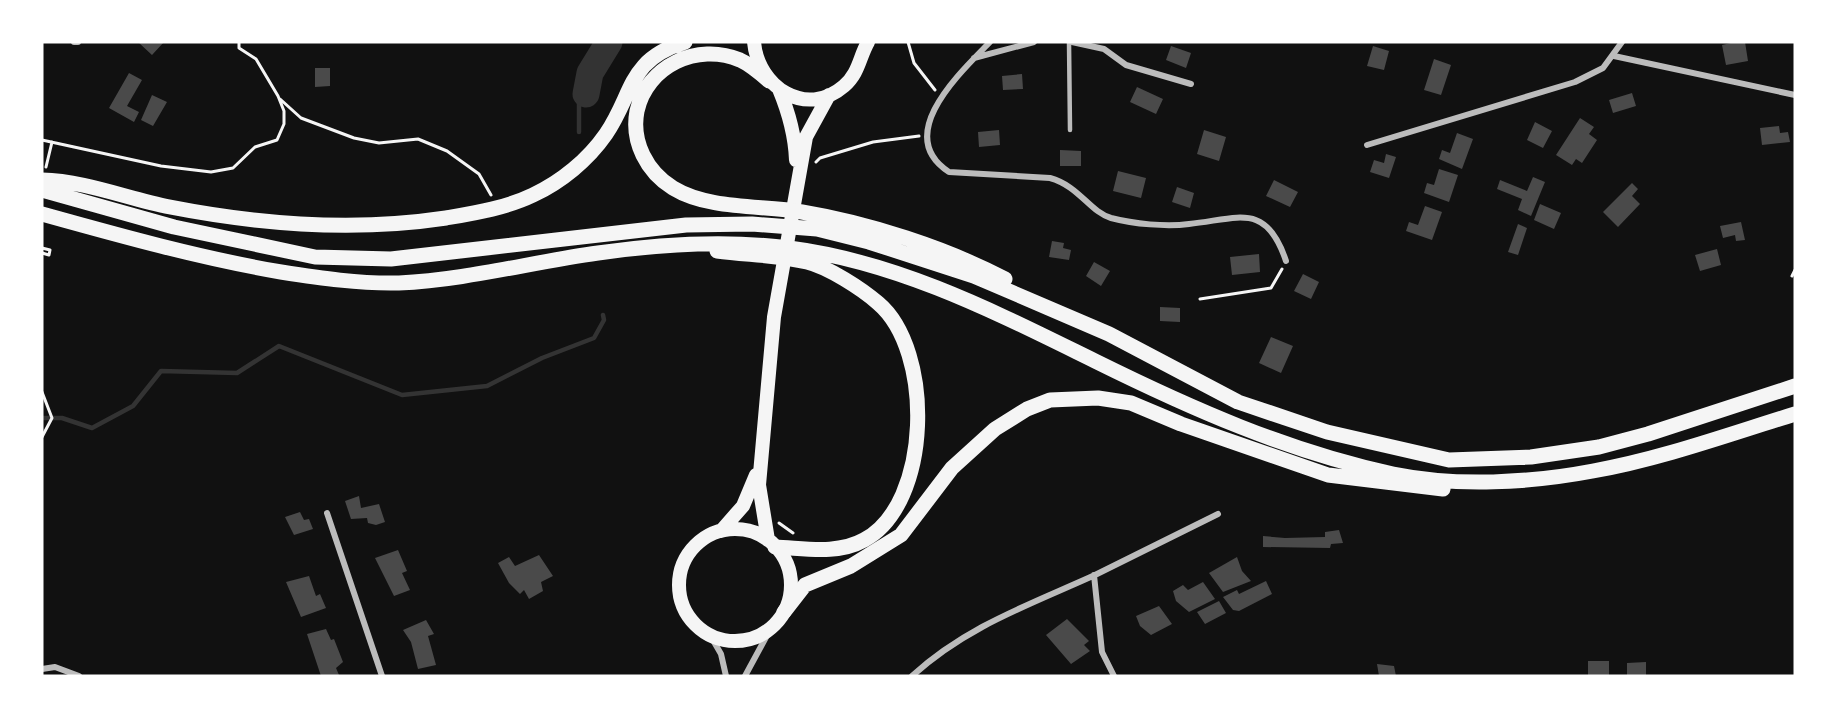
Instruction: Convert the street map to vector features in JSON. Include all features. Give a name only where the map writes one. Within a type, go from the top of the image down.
[{"type":"highway","points":[[42,180],[64,181],[168,207],[246,220],[298,225],[346,227],[402,225],[477,213],[532,196],[568,175],[606,134],[626,91],[647,61],[670,46],[685,42]]},
{"type":"highway","points":[[774,85],[739,59],[716,53],[693,54],[674,62],[647,86],[639,100],[635,122],[638,143],[645,162],[658,178],[676,190],[698,198],[805,212],[880,231],[985,269],[1238,402],[1327,432],[1449,460],[1531,457],[1599,447],[1648,434],[1795,386]]},
{"type":"highway","points":[[42,190],[207,235],[315,257],[391,259],[644,228],[752,225],[817,230],[869,242],[974,276],[1108,334]]},
{"type":"highway","points":[[42,214],[216,261],[332,280],[399,283],[495,272],[595,253],[660,246],[795,249],[876,267],[980,304],[1102,365],[1232,423],[1317,455],[1397,475],[1449,481],[1517,480]]},
{"type":"highway","points":[[745,249],[809,262],[840,278],[880,304],[895,326],[908,352],[916,380],[917,441],[913,463],[901,498],[884,523],[866,540],[848,546],[823,550],[772,543]]},
{"type":"highway","points":[[784,612],[805,585],[851,566],[902,535],[952,468],[995,429],[1027,409],[1050,400],[1098,398],[1131,403],[1328,475],[1420,488],[1461,490],[1517,480],[1594,471],[1716,439],[1795,414]]},
{"type":"main road","points":[[754,42],[760,69],[774,85],[790,114],[795,141],[797,180]]},
{"type":"main road","points":[[774,85],[803,99],[829,95],[843,88],[854,77],[866,44]]},
{"type":"main road","points":[[772,543],[745,530],[721,531],[707,536],[687,556],[679,583],[685,610],[693,622],[710,635],[730,642],[745,641],[771,628],[784,612],[791,588],[786,563],[772,543],[759,485],[761,450],[774,317],[797,180],[806,137],[829,95]]},
{"type":"main road","points":[[721,531],[743,506],[754,483],[761,450]]},
{"type":"street","points":[[990,42],[950,83],[939,100],[928,136],[929,152],[937,164],[949,172],[1050,178],[1073,188],[1107,217],[1188,225],[1241,217],[1269,228],[1280,241],[1286,261]]},
{"type":"street","points":[[974,58],[1034,42]]},
{"type":"street","points":[[1070,42],[1104,49],[1126,65],[1191,84]]},
{"type":"street","points":[[1367,146],[1575,82],[1602,68],[1614,56],[1622,42]]},
{"type":"street","points":[[1614,56],[1790,92],[1795,95]]},
{"type":"street","points":[[327,513],[382,676]]},
{"type":"street","points":[[912,676],[927,663],[996,617],[1094,575],[1218,514]]},
{"type":"street","points":[[1094,575],[1102,652],[1114,676]]},
{"type":"street","points":[[745,676],[771,628]]},
{"type":"street","points":[[710,635],[721,654],[726,676]]},
{"type":"street","points":[[42,669],[55,667],[79,676]]},
{"type":"lane","points":[[1070,42],[1070,130]]},
{"type":"path","points":[[42,140],[161,166],[211,172],[233,168],[255,147],[277,140],[284,117],[278,96],[256,59],[239,48],[239,42]]},
{"type":"path","points":[[908,42],[914,63],[933,85],[939,100]]},
{"type":"path","points":[[278,96],[301,118],[354,138],[379,143],[418,139],[447,151],[479,174],[498,207]]},
{"type":"path","points":[[813,165],[820,158],[854,146],[903,136],[928,136]]},
{"type":"path","points":[[49,156],[52,142]]},
{"type":"path","points":[[42,248],[50,250],[49,255],[42,253]]},
{"type":"path","points":[[1200,299],[1271,288],[1280,276],[1286,261]]},
{"type":"path","points":[[1792,276],[1795,270]]},
{"type":"path","points":[[42,392],[52,418],[42,437]]},
{"type":"building","points":[[138,42],[164,42],[152,55]]},
{"type":"building","points":[[1745,42],[1748,61],[1726,65],[1722,45]]},
{"type":"building","points":[[1171,46],[1191,53],[1186,68],[1166,60]]},
{"type":"building","points":[[1373,46],[1389,51],[1384,70],[1367,66]]},
{"type":"building","points":[[1434,59],[1451,65],[1441,95],[1424,90]]},
{"type":"building","points":[[315,68],[330,68],[330,86],[315,87]]},
{"type":"building","points":[[129,73],[142,80],[127,106],[139,112],[134,122],[109,108]]},
{"type":"building","points":[[1022,74],[1023,89],[1003,90],[1002,76]]},
{"type":"building","points":[[1137,87],[1163,99],[1156,114],[1130,102]]},
{"type":"building","points":[[1632,93],[1636,106],[1613,113],[1609,100]]},
{"type":"building","points":[[152,95],[167,102],[153,126],[141,120]]},
{"type":"building","points":[[1580,118],[1594,127],[1589,134],[1597,140],[1582,163],[1576,159],[1572,165],[1556,155]]},
{"type":"building","points":[[1535,122],[1552,131],[1543,148],[1527,140]]},
{"type":"building","points":[[1779,126],[1780,133],[1788,132],[1790,142],[1762,145],[1760,128]]},
{"type":"building","points":[[999,130],[1000,145],[979,147],[978,132]]},
{"type":"building","points":[[1204,130],[1226,137],[1219,161],[1197,154]]},
{"type":"building","points":[[1457,133],[1473,139],[1462,169],[1439,159],[1442,150],[1450,153]]},
{"type":"building","points":[[1060,150],[1081,151],[1081,166],[1060,166]]},
{"type":"building","points":[[1386,154],[1396,157],[1389,178],[1370,172],[1374,160],[1384,163]]},
{"type":"building","points":[[1439,169],[1458,175],[1449,202],[1424,193],[1427,183],[1434,185]]},
{"type":"building","points":[[1118,171],[1146,178],[1141,198],[1113,191]]},
{"type":"building","points":[[1533,177],[1545,182],[1531,216],[1518,210],[1522,199],[1497,189],[1500,180],[1527,191]]},
{"type":"building","points":[[1274,180],[1298,192],[1290,207],[1266,196]]},
{"type":"building","points":[[1632,183],[1638,189],[1632,196],[1640,204],[1618,227],[1603,212]]},
{"type":"building","points":[[1177,187],[1194,193],[1190,208],[1172,202]]},
{"type":"building","points":[[1540,204],[1561,213],[1554,229],[1534,220]]},
{"type":"building","points":[[1425,206],[1442,212],[1432,240],[1406,231],[1409,222],[1418,225]]},
{"type":"building","points":[[1741,222],[1745,240],[1736,241],[1735,235],[1723,238],[1720,226]]},
{"type":"building","points":[[1518,224],[1527,228],[1518,255],[1508,252]]},
{"type":"building","points":[[1052,241],[1064,243],[1063,248],[1071,250],[1069,260],[1049,257]]},
{"type":"building","points":[[1717,249],[1721,265],[1700,271],[1695,255]]},
{"type":"building","points":[[1259,254],[1260,272],[1232,275],[1230,257]]},
{"type":"building","points":[[1094,262],[1110,271],[1101,286],[1086,276]]},
{"type":"building","points":[[1303,274],[1319,282],[1311,299],[1294,291]]},
{"type":"building","points":[[1160,307],[1180,308],[1180,322],[1160,321]]},
{"type":"building","points":[[1271,337],[1293,346],[1281,373],[1259,363]]},
{"type":"building","points":[[359,496],[361,508],[379,504],[385,522],[376,525],[368,523],[367,518],[351,519],[345,501]]},
{"type":"building","points":[[300,512],[304,520],[309,519],[313,529],[294,535],[285,517]]},
{"type":"building","points":[[1339,530],[1343,543],[1331,544],[1330,548],[1263,547],[1263,536],[1325,537],[1325,532]]},
{"type":"building","points":[[398,550],[407,571],[402,573],[410,590],[394,596],[375,558]]},
{"type":"building","points":[[539,555],[553,576],[541,582],[543,591],[529,599],[524,590],[520,594],[509,583],[498,563],[509,557],[515,566]]},
{"type":"building","points":[[1237,557],[1242,571],[1251,581],[1223,592],[1209,573]]},
{"type":"building","points":[[309,576],[316,596],[320,594],[326,608],[301,617],[286,582]]},
{"type":"building","points":[[1266,581],[1272,594],[1239,611],[1233,610],[1223,597],[1237,590],[1239,594]]},
{"type":"building","points":[[1203,582],[1215,599],[1189,612],[1176,601],[1173,591],[1183,585],[1188,590]]},
{"type":"building","points":[[1219,601],[1226,613],[1205,624],[1197,612]]},
{"type":"building","points":[[1159,606],[1172,624],[1151,635],[1140,626],[1136,616]]},
{"type":"building","points":[[1067,619],[1089,641],[1084,645],[1090,651],[1071,664],[1046,635]]},
{"type":"building","points":[[426,620],[434,634],[428,636],[436,665],[418,669],[411,642],[403,630]]},
{"type":"building","points":[[326,629],[331,640],[334,639],[343,662],[336,668],[339,675],[321,676],[307,634]]},
{"type":"building","points":[[1588,661],[1609,661],[1609,676],[1588,676]]},
{"type":"building","points":[[1646,662],[1646,676],[1627,676],[1627,663]]},
{"type":"building","points":[[1377,664],[1394,666],[1396,676],[1379,676]]},
{"type":"waterway","points":[[586,94],[590,73],[609,42]]},
{"type":"waterway","points":[[579,132],[579,103],[586,94]]},
{"type":"waterway","points":[[42,418],[62,418],[92,428],[133,406],[161,371],[237,373],[279,346],[402,395],[487,386],[542,358],[594,338],[604,320],[603,315]]}]
